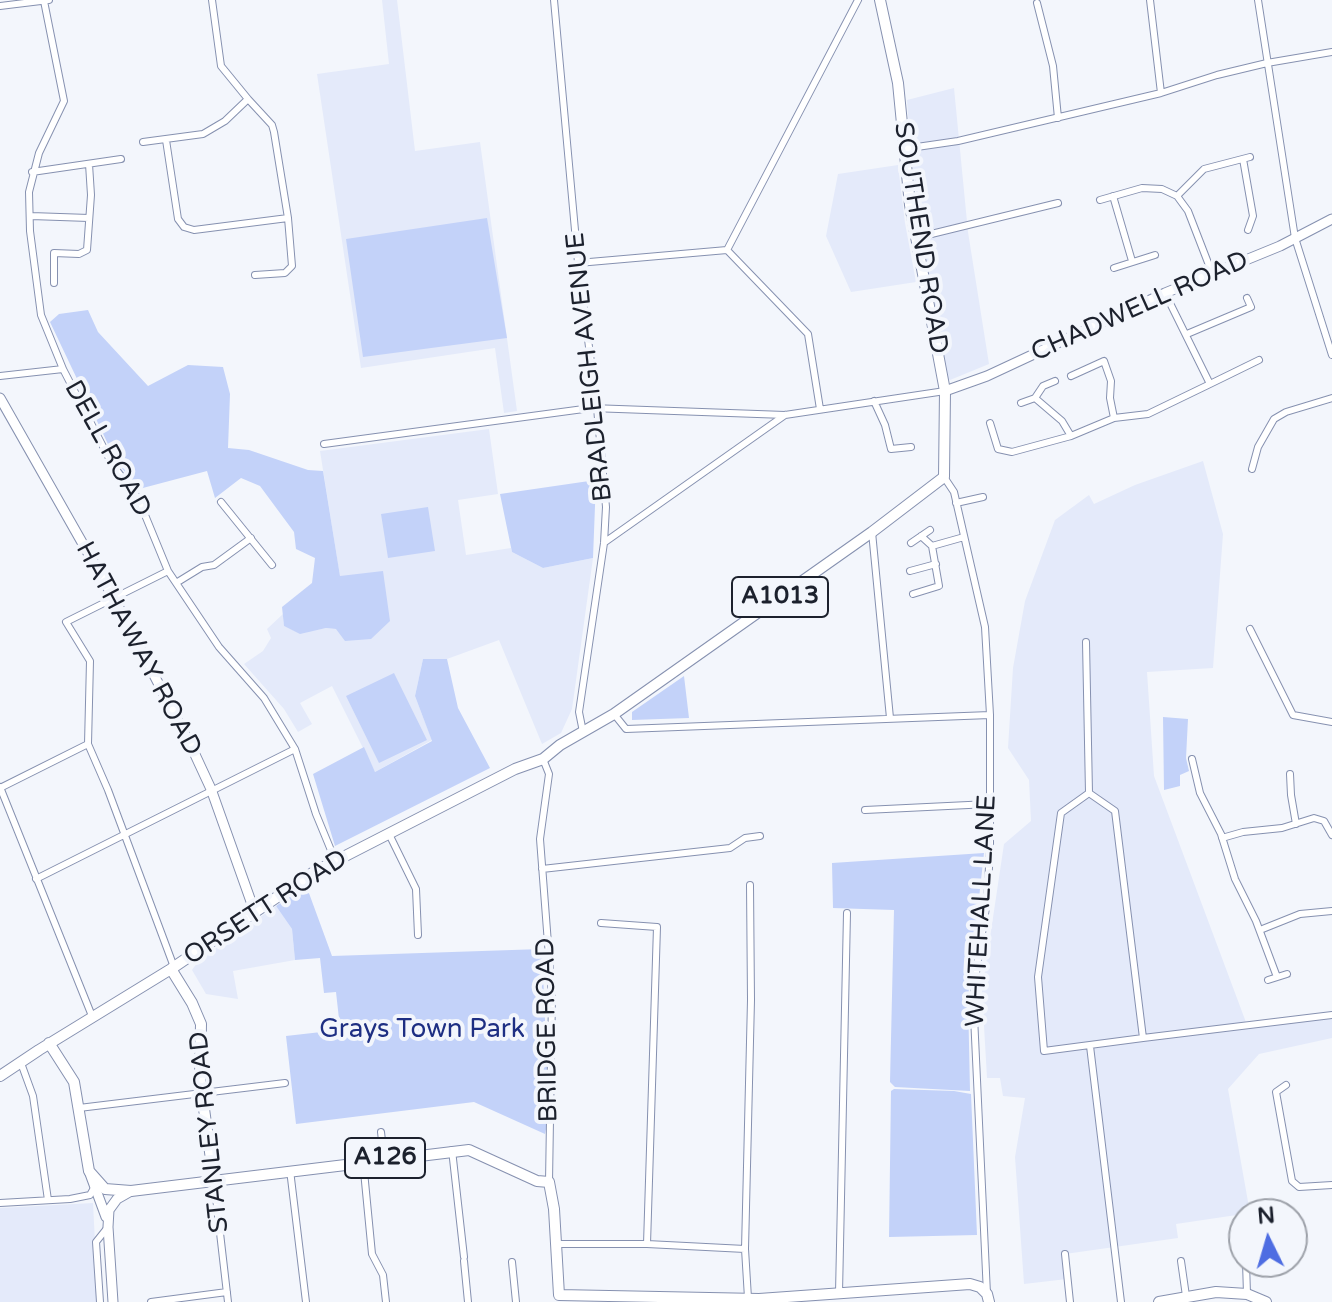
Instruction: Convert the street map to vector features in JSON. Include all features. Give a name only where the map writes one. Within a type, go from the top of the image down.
[{"type":"main road","name":"SOUTHEND ROAD","points":[[880,0],[898,83],[915,238],[945,391],[944,477]]},
{"type":"main road","name":"A1013","points":[[543,759],[560,745],[614,714],[872,532],[944,477]]},
{"type":"main road","name":"ORSETT ROAD","points":[[0,1076],[173,968],[254,910],[335,860],[515,769],[543,759]]},
{"type":"main road","name":"STANLEY ROAD","points":[[173,968],[201,1024],[201,1092],[214,1181]]},
{"type":"main road","points":[[49,1043],[74,1082],[89,1171]]},
{"type":"main road","name":"A126","points":[[89,1171],[105,1189],[131,1191],[469,1150],[537,1181],[549,1182]]},
{"type":"main road","name":"BRIDGE ROAD","points":[[549,1182],[557,1244],[558,1298]]},
{"type":"main road","points":[[558,1298],[748,1300],[970,1284],[980,1287],[988,1298]]},
{"type":"main road","points":[[1159,1302],[1216,1292],[1247,1294],[1266,1302]]},
{"type":"street","points":[[0,6],[47,0]]},
{"type":"street","name":"DELL ROAD","points":[[47,0],[64,101],[32,172],[29,192],[30,231],[41,315],[63,369],[112,464],[138,498],[168,571],[219,647],[264,698],[295,749],[335,860]]},
{"type":"street","points":[[212,0],[221,66],[272,125],[288,218],[292,266],[285,273],[255,275]]},
{"type":"street","name":"BRADLEIGH AVENUE","points":[[554,0],[578,263],[606,507],[604,543],[579,712],[583,732]]},
{"type":"street","points":[[727,250],[858,0]]},
{"type":"street","points":[[1150,0],[1161,93]]},
{"type":"street","points":[[1258,0],[1295,238],[1332,355]]},
{"type":"street","points":[[1037,3],[1053,66],[1058,118]]},
{"type":"street","points":[[903,149],[958,141],[1161,93],[1267,63],[1332,52]]},
{"type":"street","points":[[143,142],[203,134],[248,99]]},
{"type":"street","points":[[166,140],[178,219],[184,227],[194,230],[288,218]]},
{"type":"street","points":[[1177,196],[1204,169],[1246,158],[1253,216],[1248,230]]},
{"type":"street","points":[[32,172],[121,159]]},
{"type":"street","points":[[54,283],[54,253],[79,254],[87,250],[89,164]]},
{"type":"street","points":[[1100,200],[1142,188],[1162,189],[1177,196],[1188,211],[1212,273]]},
{"type":"street","points":[[1113,196],[1132,261]]},
{"type":"street","points":[[915,238],[1058,203]]},
{"type":"street","points":[[31,216],[89,218]]},
{"type":"street","name":"CHADWELL ROAD","points":[[945,391],[987,376],[1165,293],[1237,265],[1332,219]]},
{"type":"street","points":[[578,263],[727,250]]},
{"type":"street","points":[[727,250],[808,334],[820,409]]},
{"type":"street","points":[[1114,268],[1155,255]]},
{"type":"street","points":[[1165,293],[1210,384]]},
{"type":"street","points":[[1247,298],[1256,315]]},
{"type":"street","points":[[1187,334],[1251,307]]},
{"type":"street","points":[[1071,376],[1114,356]]},
{"type":"street","points":[[990,423],[998,449],[1012,452],[1071,436],[1114,418],[1148,414],[1259,360]]},
{"type":"street","points":[[1104,361],[1111,381],[1114,418]]},
{"type":"street","points":[[0,376],[63,369]]},
{"type":"street","points":[[1021,403],[1035,398],[1043,386],[1055,381]]},
{"type":"street","points":[[324,444],[597,408],[785,415],[945,391]]},
{"type":"street","name":"HATHAWAY ROAD","points":[[0,398],[158,682],[211,789],[254,910]]},
{"type":"street","points":[[1035,398],[1062,421],[1071,436]]},
{"type":"street","points":[[1252,469],[1258,447],[1274,419],[1286,412],[1332,398]]},
{"type":"street","points":[[874,401],[891,449],[911,447]]},
{"type":"street","points":[[604,543],[785,415]]},
{"type":"street","name":"WHITEHALL LANE","points":[[944,477],[952,486],[985,627],[990,715],[987,901],[974,986],[988,1298]]},
{"type":"street","points":[[956,503],[983,497]]},
{"type":"street","points":[[221,502],[272,565]]},
{"type":"street","points":[[911,543],[930,530]]},
{"type":"street","points":[[872,532],[890,718]]},
{"type":"street","points":[[913,594],[939,586],[932,546],[921,536]]},
{"type":"street","points":[[932,546],[964,537]]},
{"type":"street","points":[[176,583],[202,567],[214,565],[251,538]]},
{"type":"street","points":[[910,571],[936,564]]},
{"type":"street","points":[[168,571],[66,622],[90,661],[88,744],[173,968]]},
{"type":"street","points":[[1250,629],[1293,715],[1332,722]]},
{"type":"street","points":[[1086,642],[1089,793]]},
{"type":"street","points":[[614,714],[626,729],[990,715]]},
{"type":"street","points":[[88,744],[0,788],[92,1016]]},
{"type":"street","points":[[36,879],[295,749]]},
{"type":"street","name":"BRIDGE ROAD","points":[[543,759],[549,774],[540,839],[552,996],[549,1182]]},
{"type":"street","points":[[1192,759],[1200,793],[1222,838],[1244,902],[1260,930],[1277,977]]},
{"type":"street","points":[[1290,774],[1296,824]]},
{"type":"street","points":[[1089,793],[1115,811],[1143,1038]]},
{"type":"street","points":[[1089,793],[1061,813],[1038,977],[1044,1051],[1332,1015]]},
{"type":"street","points":[[865,810],[989,804]]},
{"type":"street","points":[[1222,838],[1314,818],[1324,821],[1332,835]]},
{"type":"street","points":[[389,834],[416,889],[418,935]]},
{"type":"street","points":[[542,869],[730,848],[745,838],[760,836]]},
{"type":"street","points":[[748,1300],[745,1249],[751,1000],[750,885]]},
{"type":"street","points":[[1260,930],[1300,914],[1332,911]]},
{"type":"street","points":[[839,1294],[847,913]]},
{"type":"street","points":[[601,923],[657,927],[647,1244]]},
{"type":"street","points":[[1268,980],[1287,974]]},
{"type":"street","points":[[1090,1046],[1121,1302]]},
{"type":"street","points":[[21,1063],[33,1096],[48,1200]]},
{"type":"street","points":[[79,1108],[285,1083]]},
{"type":"street","points":[[1286,1085],[1276,1092],[1292,1181],[1299,1187],[1332,1185]]},
{"type":"street","points":[[381,1132],[384,1158]]},
{"type":"street","points":[[452,1150],[468,1302]]},
{"type":"street","points":[[363,1161],[372,1254],[382,1270],[386,1302]]},
{"type":"street","points":[[290,1170],[306,1302]]},
{"type":"street","points":[[89,1171],[108,1229],[113,1302]]},
{"type":"street","name":"STANLEY ROAD","points":[[214,1181],[228,1302]]},
{"type":"street","points":[[0,1203],[90,1195],[94,1188]]},
{"type":"street","points":[[100,1302],[96,1242],[108,1229],[113,1204],[131,1191]]},
{"type":"street","points":[[557,1244],[745,1249]]},
{"type":"street","points":[[1065,1254],[1070,1302]]},
{"type":"street","points":[[1181,1261],[1186,1296]]},
{"type":"street","points":[[512,1262],[516,1302]]},
{"type":"street","points":[[1246,1278],[1247,1294]]},
{"type":"street","points":[[151,1302],[227,1292]]},
{"type":"shaded area","points":[[382,0],[397,0],[415,151],[480,142],[517,411],[504,413],[495,348],[361,368],[317,74],[389,64]]},
{"type":"shaded area","points":[[954,88],[968,232],[989,364],[950,380],[921,229],[907,100]]},
{"type":"shaded area","points":[[898,165],[916,282],[851,292],[826,236],[838,174]]},
{"type":"shaded area","points":[[489,429],[498,494],[458,500],[466,555],[511,548],[512,552],[543,568],[593,558],[572,709],[561,733],[542,744],[499,640],[447,659],[423,659],[415,696],[432,740],[375,772],[332,686],[300,703],[312,724],[298,732],[284,709],[244,664],[263,651],[271,638],[267,629],[283,614],[284,626],[300,633],[336,629],[340,577],[320,451]]},
{"type":"shaded area","points":[[1203,461],[1223,534],[1213,668],[1147,672],[1154,776],[1247,1025],[1332,1015],[1332,1038],[1259,1054],[1228,1089],[1247,1198],[1228,1198],[1228,1216],[1176,1224],[1178,1238],[1065,1254],[1067,1279],[1024,1284],[1015,1157],[1025,1098],[1003,1096],[1000,1078],[987,1078],[982,991],[1004,844],[1031,821],[1029,780],[1008,748],[1013,668],[1025,601],[1055,520],[1089,495],[1094,504],[1135,485]]},
{"type":"shaded area","points":[[276,906],[292,929],[295,960],[233,971],[238,999],[206,994],[192,970],[199,960]]},
{"type":"shaded area","points":[[93,1203],[98,1302],[0,1302],[0,1208]]},
{"type":"green space","points":[[487,218],[507,338],[363,357],[346,239]]},
{"type":"green space","points":[[88,310],[98,332],[148,386],[188,365],[223,367],[230,394],[228,448],[249,450],[308,470],[323,471],[340,576],[383,571],[390,621],[371,639],[345,641],[336,629],[300,634],[284,626],[282,607],[312,583],[315,558],[296,549],[294,532],[260,486],[241,478],[215,498],[207,471],[139,489],[116,461],[50,322],[59,314]]},
{"type":"green space","points":[[596,480],[593,558],[543,568],[512,552],[500,494]]},
{"type":"green space","points":[[428,507],[435,551],[388,558],[381,514]]},
{"type":"green space","points":[[423,659],[447,659],[458,708],[490,768],[335,846],[313,774],[364,747],[375,772],[432,741],[415,696]]},
{"type":"green space","points":[[394,673],[427,740],[379,763],[346,696]]},
{"type":"green space","points":[[684,676],[689,718],[632,720],[632,712]]},
{"type":"green space","points":[[1163,717],[1188,719],[1186,758],[1189,771],[1180,775],[1180,786],[1164,790]]},
{"type":"green space","points":[[984,853],[968,997],[970,1091],[895,1087],[890,1082],[894,910],[833,908],[832,863]]},
{"type":"green space","name":"Grays Town Park","points":[[306,885],[332,956],[542,949],[549,1114],[545,1134],[474,1102],[296,1124],[286,1036],[330,1031],[339,1019],[336,992],[324,993],[320,958],[295,960],[292,929],[276,906]]},
{"type":"green space","points":[[891,1091],[971,1094],[977,1235],[889,1237]]}]
